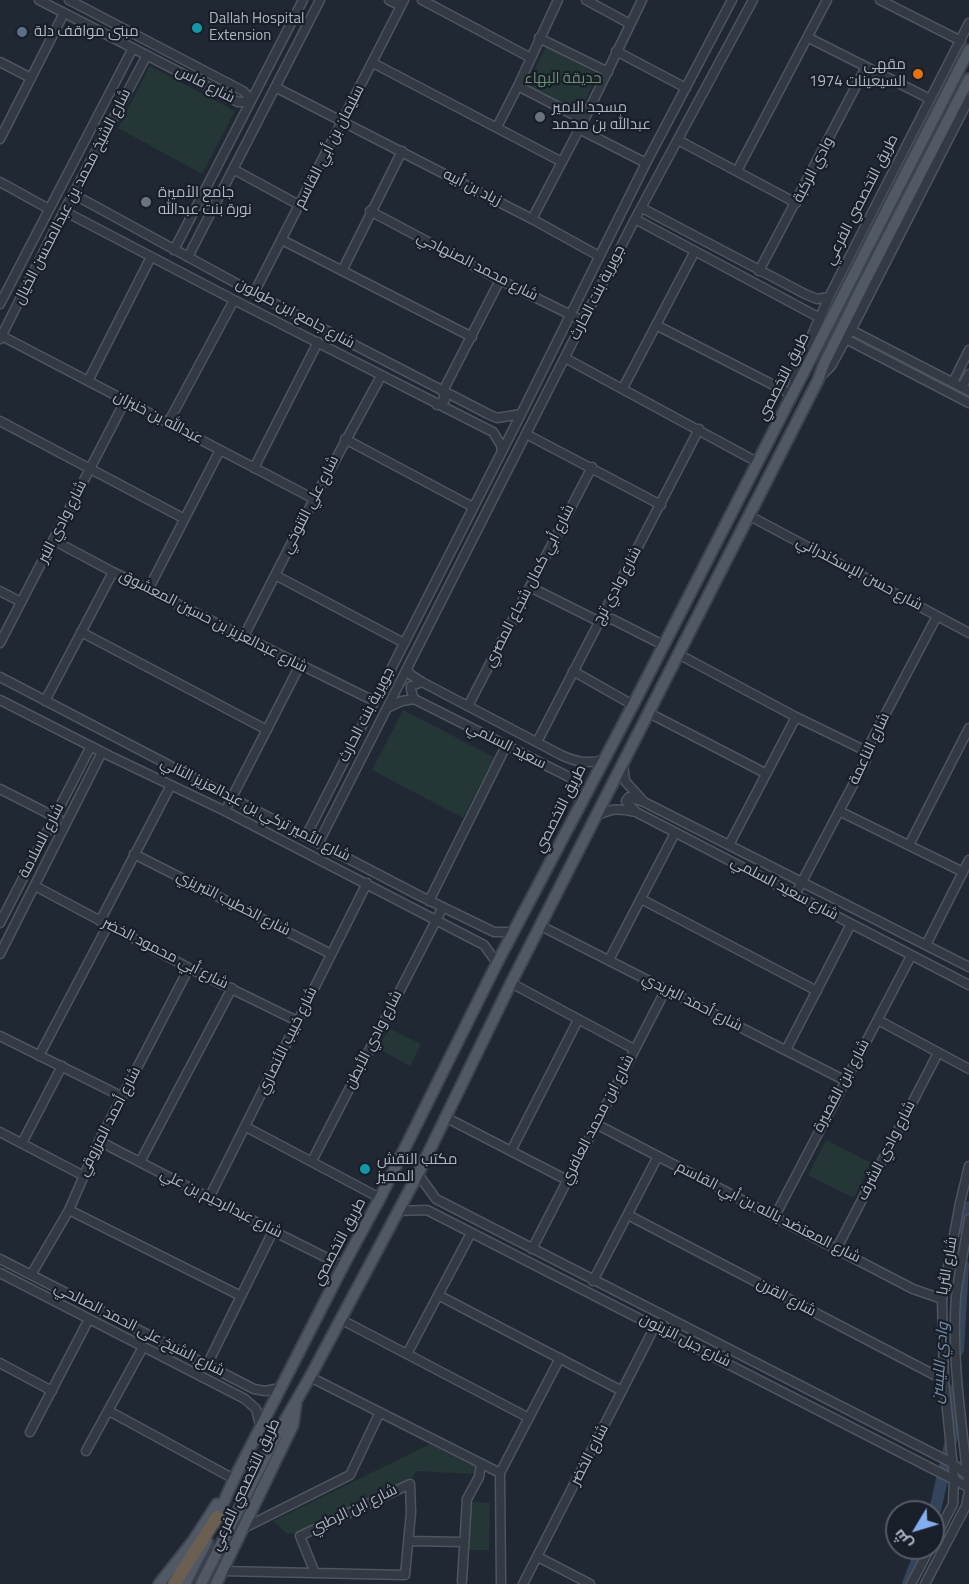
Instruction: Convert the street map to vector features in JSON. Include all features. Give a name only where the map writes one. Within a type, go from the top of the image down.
[{"type":"highway","points":[[174,1584],[217,1517]]},
{"type":"main road","name":"طريق التخصصي","points":[[185,1584],[234,1479],[380,1198],[496,963],[633,705],[969,50]]},
{"type":"main road","name":"طريق التخصصي","points":[[201,1584],[297,1396],[310,1377],[418,1174],[511,983],[680,655],[748,515],[969,79]]},
{"type":"main road","name":"طريق التخصصي الفرعي","points":[[216,1584],[293,1425],[297,1396]]},
{"type":"main road","points":[[159,1584],[193,1541],[234,1479]]},
{"type":"street","name":"شارع فاس","points":[[39,0],[238,102],[246,103],[248,100],[248,96],[243,91],[69,0]]},
{"type":"street","points":[[174,250],[303,0]]},
{"type":"street","points":[[188,257],[320,0]]},
{"type":"street","points":[[389,0],[403,3]]},
{"type":"street","points":[[422,0],[531,58]]},
{"type":"street","points":[[496,127],[558,0]]},
{"type":"street","points":[[586,0],[630,24]]},
{"type":"street","points":[[532,219],[584,120],[642,0]]},
{"type":"street","name":"جويرية بنت الحارث","points":[[306,836],[646,163],[732,0]]},
{"type":"street","name":"جويرية بنت الحارث","points":[[319,842],[635,219],[753,0]]},
{"type":"street","points":[[737,171],[827,0]]},
{"type":"street","points":[[880,0],[961,41]]},
{"type":"street","name":"سليمان بن أبي القاسم","points":[[254,293],[403,3]]},
{"type":"street","points":[[0,139],[64,13]]},
{"type":"street","name":"طريق التخصصي الفرعي","points":[[791,394],[797,368],[829,297],[969,23]]},
{"type":"street","points":[[539,38],[608,72]]},
{"type":"street","points":[[809,38],[930,99]]},
{"type":"street","name":"شارع الشيخ محمد بن عبدالمحسن الخيال","points":[[0,304],[133,48]]},
{"type":"street","points":[[616,51],[687,86],[693,94],[698,96],[704,92]]},
{"type":"street","points":[[128,57],[138,55],[142,62],[141,66]]},
{"type":"street","name":"شارع الشيخ محمد بن عبدالمحسن الخيال","points":[[1,338],[64,211],[147,55]]},
{"type":"street","points":[[0,62],[31,78]]},
{"type":"street","points":[[373,63],[562,162]]},
{"type":"street","name":"وادي الركبة","points":[[759,272],[866,67]]},
{"type":"street","points":[[202,84],[210,80],[206,72]]},
{"type":"street","points":[[518,86],[584,120]]},
{"type":"street","name":"زياد بن أبيه","points":[[274,87],[402,151],[599,256]]},
{"type":"street","points":[[680,99],[688,96],[693,99],[695,108]]},
{"type":"street","points":[[818,380],[831,366],[851,330],[969,99]]},
{"type":"street","points":[[579,129],[646,163]]},
{"type":"street","points":[[678,140],[796,203]]},
{"type":"street","points":[[342,271],[402,151]]},
{"type":"street","points":[[233,169],[299,205]]},
{"type":"street","points":[[0,182],[49,209]]},
{"type":"street","name":"شارع جامع ابن طولون","points":[[73,194],[254,293],[456,398],[497,418],[521,414]]},
{"type":"street","points":[[642,208],[759,272],[805,294],[817,299],[829,297]]},
{"type":"street","name":"شارع جامع ابن طولون","points":[[64,211],[493,432],[502,451]]},
{"type":"street","name":"شارع محمد الصنهاجي","points":[[370,211],[500,280],[584,321]]},
{"type":"street","points":[[653,229],[649,225],[649,219],[659,217]]},
{"type":"street","points":[[635,219],[820,318]]},
{"type":"street","points":[[282,240],[472,337]]},
{"type":"street","points":[[623,388],[695,251]]},
{"type":"street","points":[[88,381],[151,257]]},
{"type":"street","points":[[437,405],[445,400],[443,391],[500,280]]},
{"type":"street","points":[[800,308],[806,308],[810,303],[810,299],[805,294]]},
{"type":"street","points":[[168,423],[234,300]]},
{"type":"street","points":[[656,325],[791,394]]},
{"type":"street","points":[[851,330],[966,389],[969,374]]},
{"type":"street","name":"عبدالله بن خنيزان","points":[[1,338],[314,499]]},
{"type":"street","points":[[846,339],[969,403]]},
{"type":"street","points":[[254,468],[318,342]]},
{"type":"street","points":[[953,382],[969,351]]},
{"type":"street","points":[[891,363],[896,352]]},
{"type":"street","points":[[565,357],[758,462]]},
{"type":"street","name":"شارع علي التنوخي","points":[[244,636],[345,439],[381,376]]},
{"type":"street","points":[[449,411],[449,403],[456,398]]},
{"type":"street","name":"شارع وادي النير","points":[[0,643],[125,401]]},
{"type":"street","points":[[0,421],[183,518]]},
{"type":"street","name":"شارع وادي ترج","points":[[537,742],[699,429]]},
{"type":"street","points":[[526,434],[661,505]]},
{"type":"street","points":[[345,439],[473,507]]},
{"type":"street","points":[[149,588],[220,450]]},
{"type":"street","name":"شارع أبي كمال شجاع المصري","points":[[468,706],[592,467]]},
{"type":"street","name":"شارع حسن الإسكندراني","points":[[748,515],[969,633]]},
{"type":"street","name":"شارع عبدالعزيز بن حسين المعشوق","points":[[53,540],[374,701]]},
{"type":"street","points":[[45,700],[113,572]]},
{"type":"street","points":[[275,575],[404,643]]},
{"type":"street","points":[[435,581],[439,589],[448,588]]},
{"type":"street","points":[[530,587],[600,622],[612,619],[663,645]]},
{"type":"street","points":[[0,591],[21,602]]},
{"type":"street","points":[[428,595],[434,592],[441,602]]},
{"type":"street","name":"شارع الناعمة","points":[[795,894],[866,760],[866,751],[937,616]]},
{"type":"street","points":[[81,632],[267,730]]},
{"type":"street","points":[[680,655],[796,717],[866,751]]},
{"type":"street","points":[[225,811],[300,665]]},
{"type":"street","name":"سعيد السلمي","points":[[407,669],[411,675],[422,682],[575,761],[590,763],[603,760]]},
{"type":"street","points":[[573,671],[633,705]]},
{"type":"street","name":"شارع الأمير تركي بن عبدالعزيز الثاني","points":[[0,677],[429,901],[494,932],[513,932]]},
{"type":"street","points":[[389,707],[414,699],[411,686],[422,682]]},
{"type":"street","name":"سعيد السلمي","points":[[414,699],[569,777]]},
{"type":"street","name":"شارع الأمير تركي بن عبدالعزيز الثاني","points":[[0,700],[413,907],[484,945],[496,963]]},
{"type":"street","points":[[649,713],[765,773]]},
{"type":"street","points":[[729,844],[796,717]]},
{"type":"street","points":[[909,845],[969,729]]},
{"type":"street","points":[[429,901],[506,746]]},
{"type":"street","name":"شارع السلامة","points":[[0,923],[91,747]]},
{"type":"street","points":[[0,954],[102,752]]},
{"type":"street","points":[[84,759],[93,756],[96,763]]},
{"type":"street","points":[[146,774],[143,763],[146,758],[152,757]]},
{"type":"street","points":[[575,761],[577,771],[569,777],[577,787],[580,806]]},
{"type":"street","name":"شارع سعيد السلمي","points":[[623,764],[625,781],[644,802],[802,880],[969,967]]},
{"type":"street","points":[[39,1056],[104,923],[134,855],[171,785]]},
{"type":"street","points":[[0,789],[66,823]]},
{"type":"street","points":[[636,812],[626,801],[629,797],[644,802]]},
{"type":"street","name":"شارع سعيد السلمي","points":[[596,816],[610,809],[636,812],[969,985]]},
{"type":"street","points":[[839,811],[963,872]]},
{"type":"street","points":[[666,828],[672,816]]},
{"type":"street","points":[[312,824],[317,831],[326,829]]},
{"type":"street","points":[[609,960],[675,833]]},
{"type":"street","name":"شارع الخطيب التبريزي","points":[[134,855],[331,954]]},
{"type":"street","points":[[926,945],[969,860]]},
{"type":"street","name":"شارع خبيب الأنصاري","points":[[209,1198],[367,883]]},
{"type":"street","name":"شارع أبي محمود الخضر","points":[[35,886],[189,968],[297,1021]]},
{"type":"street","points":[[396,898],[403,899],[406,896],[402,887]]},
{"type":"street","points":[[413,907],[409,898],[418,895]]},
{"type":"street","points":[[641,899],[816,992]]},
{"type":"street","name":"شارع وادي الأبطن","points":[[312,1161],[443,907]]},
{"type":"street","points":[[786,1050],[851,924]]},
{"type":"street","name":"شارع أحمد اليزيدي","points":[[541,926],[844,1080]]},
{"type":"street","points":[[484,945],[490,942],[494,932]]},
{"type":"street","name":"شارع ابن القصيرة","points":[[775,1216],[844,1080],[911,956]]},
{"type":"street","name":"شارع أحمد المرزوقي","points":[[31,1275],[69,1210],[82,1175],[121,1096],[189,968]]},
{"type":"street","points":[[511,983],[634,1049]]},
{"type":"street","points":[[140,1162],[232,988]]},
{"type":"street","name":"شارع ابن محمد العافري","points":[[532,1249],[665,991]]},
{"type":"street","points":[[511,1151],[578,1020]]},
{"type":"street","points":[[878,1020],[969,1070]]},
{"type":"street","points":[[0,1036],[121,1096]]},
{"type":"street","name":"شارع وادي الشرف","points":[[837,1248],[938,1053]]},
{"type":"street","points":[[22,1143],[62,1066]]},
{"type":"street","points":[[445,1117],[567,1180]]},
{"type":"street","name":"شارع المعتضد بالله بن أبي القاسم","points":[[596,1124],[913,1289],[942,1299]]},
{"type":"street","points":[[246,1127],[380,1198]]},
{"type":"street","points":[[0,1132],[82,1175]]},
{"type":"street","name":"شارع عبدالرحيم بن علي","points":[[99,1141],[343,1266]]},
{"type":"street","points":[[593,1281],[658,1156]]},
{"type":"street","name":"شارع الثريا","points":[[945,1520],[953,1504],[954,1478],[944,1380],[942,1299],[969,1166]]},
{"type":"street","name":"شارع جبل الزيتون","points":[[418,1174],[435,1199],[952,1463],[967,1475]]},
{"type":"street","points":[[427,1210],[425,1206],[427,1201],[435,1199]]},
{"type":"street","points":[[69,1210],[241,1296]]},
{"type":"street","name":"شارع جبل الزيتون","points":[[398,1211],[427,1210],[968,1487]]},
{"type":"street","name":"شارع القرن","points":[[628,1215],[944,1380]]},
{"type":"street","name":"شارع الثريا","points":[[925,1584],[966,1506],[968,1487],[956,1335],[956,1298],[969,1219]]},
{"type":"street","points":[[207,1365],[273,1232]]},
{"type":"street","points":[[407,1354],[471,1233]]},
{"type":"street","name":"شارع الشيخ على الحمد الصالحي","points":[[0,1259],[254,1389],[265,1391],[280,1388]]},
{"type":"street","name":"شارع الشيخ على الحمد الصالحي","points":[[0,1273],[245,1399],[256,1409],[261,1429]]},
{"type":"street","points":[[438,1295],[622,1391]]},
{"type":"street","points":[[30,1432],[89,1319]]},
{"type":"street","points":[[340,1319],[529,1418]]},
{"type":"street","name":"شارع الخضر","points":[[523,1584],[655,1326]]},
{"type":"street","points":[[86,1451],[143,1347]]},
{"type":"street","points":[[501,1584],[500,1473],[561,1358]]},
{"type":"street","points":[[0,1363],[52,1391]]},
{"type":"street","points":[[310,1377],[500,1473]]},
{"type":"street","points":[[108,1411],[234,1479]]},
{"type":"street","points":[[242,1529],[350,1475],[380,1412]]},
{"type":"street","points":[[462,1581],[467,1499],[479,1477],[481,1464]]},
{"type":"street","name":"شارع ابن الرطبي","points":[[222,1571],[405,1575],[411,1512],[410,1484],[300,1536],[315,1573]]},
{"type":"street","points":[[257,1500],[255,1511],[259,1515],[268,1517]]},
{"type":"street","points":[[409,1541],[464,1542]]},
{"type":"street","points":[[538,1557],[590,1584]]},
{"type":"street","points":[[911,1584],[924,1560]]},
{"type":"green space","name":"حديقة البهاء","points":[[546,47],[598,74],[580,112],[527,85]]},
{"type":"green space","points":[[150,66],[235,111],[202,174],[118,128]]},
{"type":"green space","points":[[403,710],[494,757],[463,818],[372,770]]},
{"type":"green space","points":[[389,1028],[421,1044],[410,1066],[378,1049]]},
{"type":"green space","points":[[826,1140],[871,1163],[854,1198],[808,1175]]},
{"type":"green space","points":[[430,1444],[475,1467],[474,1474],[416,1471],[413,1477],[296,1534],[286,1533],[273,1521]]},
{"type":"green space","points":[[471,1502],[490,1503],[489,1550],[469,1550]]},
{"type":"waterway","name":"وادي الليسن","points":[[965,1230],[969,1207]]},
{"type":"waterway","name":"وادي الليسن","points":[[958,1350],[963,1265]]},
{"type":"waterway","name":"وادي الليسن","points":[[937,1500],[954,1427],[956,1388]]},
{"type":"waterway","name":"وادي الليسن","points":[[908,1584],[917,1560]]},
{"type":"place","name":"Dallah Hospital Extension","points":[[197,28]]},
{"type":"place","name":"مبنى مواقف دلة","points":[[22,32]]},
{"type":"place","name":"مقهى السيعينات 1974","points":[[918,74]]},
{"type":"place","name":"مسجد الامير عبدالله بن محمد","points":[[540,117]]},
{"type":"place","name":"جامع الأميرة نورة بنت عبدالله","points":[[146,202]]},
{"type":"place","name":"مكتب النقش المميز","points":[[365,1169]]}]
